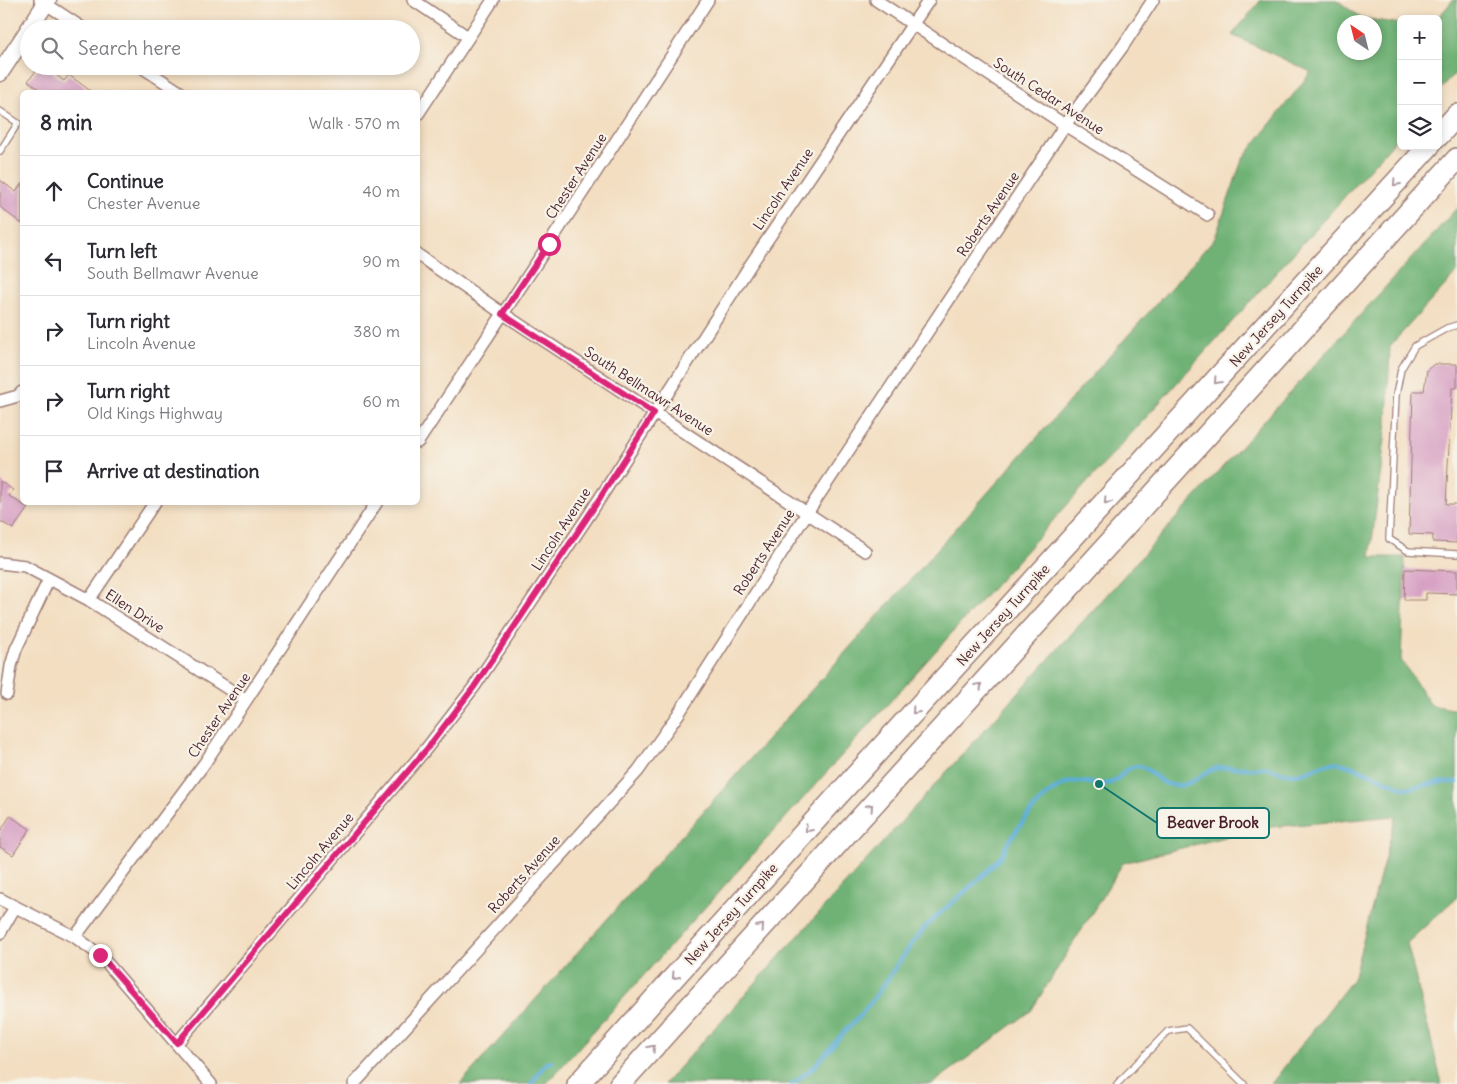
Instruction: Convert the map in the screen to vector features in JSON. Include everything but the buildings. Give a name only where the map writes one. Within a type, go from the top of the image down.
[{"type":"highway","points":[[1442,132],[1457,115]]},
{"type":"highway","name":"New Jersey Turnpike","points":[[578,1084],[1425,150]]},
{"type":"highway","name":"New Jersey Turnpike","points":[[620,1084],[1457,159]]},
{"type":"main road","points":[[34,20],[45,1]]},
{"type":"main road","points":[[0,73],[20,43]]},
{"type":"street","points":[[413,0],[468,37]]},
{"type":"street","points":[[420,111],[493,0]]},
{"type":"street","name":"Chester Avenue","points":[[420,439],[708,0]]},
{"type":"street","name":"South Cedar Avenue","points":[[876,0],[1064,125],[1208,215]]},
{"type":"street","name":"Lincoln Avenue","points":[[177,1043],[426,750],[474,687],[751,264],[929,0]]},
{"type":"street","name":"Roberts Avenue","points":[[354,1084],[638,771],[679,713],[807,513],[1064,125],[1123,46],[1153,0]]},
{"type":"street","points":[[45,1],[71,20]]},
{"type":"street","points":[[154,75],[177,90]]},
{"type":"street","name":"South Bellmawr Avenue","points":[[420,255],[502,314],[865,551]]},
{"type":"street","points":[[0,401],[20,394]]},
{"type":"street","points":[[89,600],[154,505]]},
{"type":"street","name":"Chester Avenue","points":[[76,937],[204,764],[375,505]]},
{"type":"street","name":"Ellen Drive","points":[[0,563],[25,566],[89,600],[246,700]]},
{"type":"street","points":[[7,694],[11,666],[16,649],[48,579]]},
{"type":"street","points":[[0,899],[76,937],[100,955],[211,1084]]},
{"type":"street","points":[[0,933],[15,907]]},
{"type":"lane","points":[[0,111],[18,123],[0,151]]},
{"type":"lane","points":[[1457,325],[1446,328],[1415,346],[1401,370],[1396,395],[1389,539],[1408,551],[1457,554]]},
{"type":"lane","points":[[1117,1084],[1168,1031],[1187,1028],[1244,1084]]},
{"type":"green space","points":[[1261,0],[1337,0],[1357,15],[1337,15],[1337,60],[1382,60],[1382,21],[1397,23],[1397,138],[546,1084],[460,1084],[1215,238],[1242,160],[1311,72],[1232,35]]},
{"type":"green space","points":[[1453,0],[1457,0],[1457,71],[1442,88],[1442,15],[1440,15]]},
{"type":"green space","points":[[1457,208],[1457,272],[1390,346],[1387,422],[1370,557],[1405,557],[1401,660],[1431,705],[1457,710],[1457,897],[1407,943],[1442,1084],[1271,1084],[1353,979],[1396,816],[1260,828],[1123,863],[1031,1011],[932,1084],[664,1084]]},
{"type":"waterway","points":[[792,1084],[817,1063],[865,1010],[922,931],[992,866],[1001,856],[1026,817],[1058,787],[1078,781],[1099,784],[1110,783],[1134,766],[1149,770],[1167,784],[1183,785],[1218,768],[1265,768],[1284,773],[1299,774],[1330,763],[1359,769],[1404,788],[1441,782],[1457,782]]},
{"type":"waterway","points":[[531,1084],[545,1064],[552,1062]]},
{"type":"place","name":"Beaver Brook","points":[[1099,784]]},
{"type":"route","points":[[100,955],[177,1043],[426,750],[474,687],[591,512],[654,413],[502,314],[549,244]]}]
